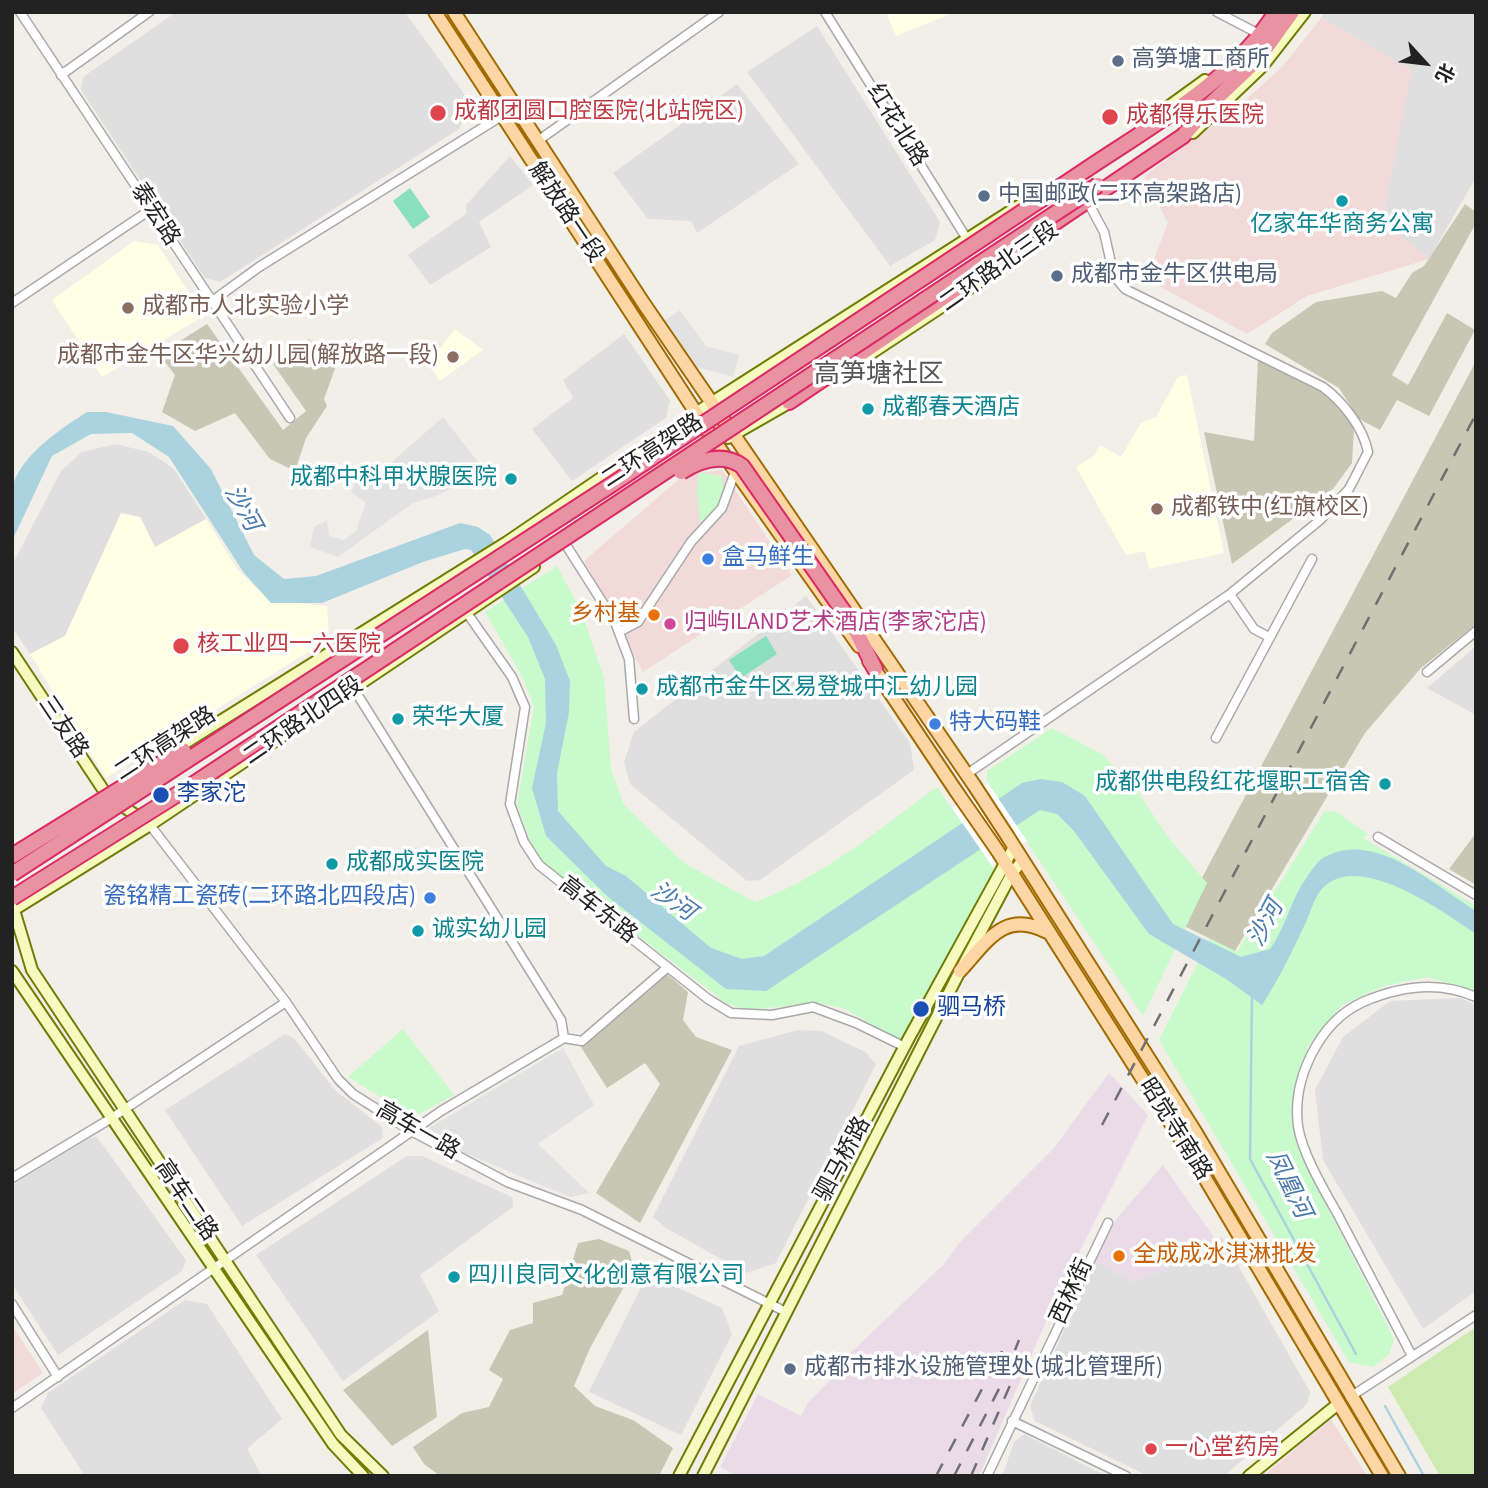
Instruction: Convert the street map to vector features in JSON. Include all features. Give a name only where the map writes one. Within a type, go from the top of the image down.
[{"type":"highway","name":"二环高架路","points":[[12,874],[611,485],[1164,117],[1241,58],[1276,12]]},
{"type":"highway","name":"二环高架路","points":[[13,906],[1167,140],[1204,112],[1259,58],[1292,12]]},
{"type":"highway","points":[[789,402],[925,313],[1183,136],[1204,112]]},
{"type":"highway","points":[[582,527],[637,500],[696,463],[718,459],[735,461],[750,475],[853,625],[875,669]]},
{"type":"highway","points":[[12,855],[206,736],[235,727]]},
{"type":"main road","name":"解放路一段","points":[[435,12],[717,445],[875,669]]},
{"type":"main road","name":"二环路北三段","points":[[711,403],[1163,111],[1225,63],[1255,32],[1268,12]]},
{"type":"main road","name":"二环路北三段","points":[[732,435],[874,354],[1199,128],[1262,67],[1304,12]]},
{"type":"main road","name":"解放路一段","points":[[456,13],[732,435],[970,779]]},
{"type":"main road","name":"二环路北四段","points":[[12,855],[507,542],[711,403]]},
{"type":"main road","name":"二环路北四段","points":[[13,906],[150,825],[732,435]]},
{"type":"main road","name":"三友路","points":[[12,652],[106,794],[150,825]]},
{"type":"main road","name":"昭觉寺南路","points":[[875,669],[996,850],[1344,1401],[1399,1476]]},
{"type":"main road","name":"昭觉寺南路","points":[[970,779],[1196,1133],[1344,1401],[1382,1476]]},
{"type":"main road","name":"驷马桥路","points":[[679,1476],[768,1303],[1003,863],[1011,842]]},
{"type":"main road","name":"驷马桥路","points":[[702,1476],[960,971],[1011,875],[1022,861]]},
{"type":"main road","name":"高车二路","points":[[13,906],[32,970],[341,1435],[362,1473]]},
{"type":"main road","points":[[960,971],[1002,928],[1012,923],[1025,923],[1047,932]]},
{"type":"main road","name":"高车二路","points":[[12,971],[333,1444],[362,1473],[383,1476]]},
{"type":"main road","points":[[1249,1476],[1344,1401]]},
{"type":"street","name":"泰宏路","points":[[20,12],[290,418]]},
{"type":"street","points":[[61,75],[149,12]]},
{"type":"street","points":[[538,139],[719,12]]},
{"type":"street","name":"红花北路","points":[[825,12],[967,239]]},
{"type":"street","points":[[1217,12],[1255,32]]},
{"type":"street","points":[[211,302],[259,267],[516,107]]},
{"type":"street","points":[[970,779],[1230,594],[1320,520],[1349,489],[1368,452],[1366,443],[1338,398],[1323,387],[1125,289],[1114,276],[1104,232],[1090,206]]},
{"type":"street","points":[[12,303],[150,210]]},
{"type":"street","points":[[619,632],[638,622],[691,542],[722,508],[735,471]]},
{"type":"street","points":[[566,545],[619,632],[629,659],[634,719]]},
{"type":"street","points":[[1216,738],[1312,559]]},
{"type":"street","points":[[1230,594],[1254,629],[1269,637]]},
{"type":"street","name":"高车东路","points":[[467,613],[512,677],[526,707],[510,804],[524,842],[539,866],[708,999],[731,1013],[772,1015],[813,1007],[856,1023],[905,1047]]},
{"type":"street","points":[[1427,672],[1476,631]]},
{"type":"street","points":[[354,688],[561,1020],[564,1038]]},
{"type":"street","name":"高车一路","points":[[150,825],[286,1002],[338,1079],[353,1094],[413,1132],[507,1182],[582,1210],[786,1312]]},
{"type":"street","points":[[1378,836],[1476,895]]},
{"type":"street","points":[[12,1408],[441,1111],[564,1038],[582,1041],[668,967]]},
{"type":"street","points":[[1411,1354],[1318,1179],[1298,1127],[1304,1069],[1333,1023],[1355,1006],[1382,994],[1427,986],[1443,987],[1476,997]]},
{"type":"street","points":[[12,1178],[110,1119],[286,1002]]},
{"type":"street","name":"西林街","points":[[987,1476],[1108,1223]]},
{"type":"street","points":[[12,1304],[58,1377]]},
{"type":"street","points":[[1344,1401],[1411,1354],[1476,1315]]},
{"type":"street","points":[[1012,1421],[1126,1476]]},
{"type":"shaded area","points":[[176,12],[405,12],[470,102],[459,129],[220,282],[205,278],[81,90],[83,77]]},
{"type":"shaded area","points":[[886,12],[955,12],[896,36]]},
{"type":"shaded area","points":[[1324,12],[1476,12],[1476,177],[1429,259],[1382,220],[1411,70],[1321,18]]},
{"type":"shaded area","points":[[1321,18],[1412,70],[1382,220],[1429,259],[1307,296],[1247,334],[1146,279],[1168,223],[1144,176],[1235,109],[1283,66]]},
{"type":"shaded area","points":[[817,26],[940,222],[935,240],[890,266],[747,72]]},
{"type":"shaded area","points":[[737,84],[799,164],[697,233],[691,221],[648,219],[613,173]]},
{"type":"shaded area","points":[[510,156],[533,185],[479,222],[491,247],[430,285],[408,255],[466,214],[466,205]]},
{"type":"shaded area","points":[[1465,204],[1476,212],[1476,223],[1392,375],[1408,385],[1447,313],[1475,330],[1429,416],[1397,400],[1380,430],[1359,419],[1339,388],[1265,344],[1272,333],[1316,302],[1382,291],[1396,298],[1412,273],[1424,266]]},
{"type":"shaded area","name":"成都市人北实验小学","points":[[134,241],[158,245],[204,316],[102,377],[52,300]]},
{"type":"shaded area","points":[[680,310],[706,346],[739,355],[733,377],[697,367],[664,321]]},
{"type":"shaded area","points":[[207,324],[283,430],[306,411],[273,364],[309,339],[336,366],[324,399],[327,406],[306,438],[295,471],[270,459],[235,413],[195,431],[162,412],[175,375],[159,354]]},
{"type":"shaded area","name":"成都市金牛区华兴幼儿园(解放路一段)","points":[[455,329],[483,350],[440,381],[428,364]]},
{"type":"shaded area","points":[[624,334],[670,400],[666,418],[572,481],[532,429],[573,398],[563,380]]},
{"type":"shaded area","points":[[1258,360],[1322,392],[1336,404],[1354,428],[1352,463],[1333,489],[1232,564],[1204,432],[1254,441]]},
{"type":"shaded area","points":[[1476,361],[1476,624],[1421,668],[1365,733],[1235,951],[1178,923]]},
{"type":"shaded area","name":"成都铁中(红旗校区)","points":[[1187,375],[1224,553],[1149,569],[1145,551],[1126,555],[1076,467],[1094,456],[1100,445],[1121,457],[1141,423],[1156,417],[1178,377]]},
{"type":"shaded area","points":[[443,417],[484,470],[485,487],[467,481],[436,496],[413,503],[338,557],[310,547],[314,527],[327,520],[329,536],[344,540],[356,531],[366,503],[351,492],[359,475],[377,484],[395,459]]},
{"type":"shaded area","points":[[115,444],[149,452],[174,469],[206,519],[155,547],[141,518],[121,514],[65,636],[30,654],[12,627],[12,565],[61,471],[82,452]]},
{"type":"shaded area","points":[[722,470],[792,575],[643,672],[584,561],[684,475]]},
{"type":"shaded area","name":"核工业四一六医院","points":[[121,513],[140,517],[155,547],[206,519],[238,570],[257,589],[288,602],[327,606],[329,639],[106,778],[30,654],[65,636]]},
{"type":"shaded area","points":[[806,596],[910,743],[914,770],[760,880],[747,881],[630,784],[624,762],[634,732]]},
{"type":"shaded area","points":[[1476,646],[1476,715],[1427,688]]},
{"type":"shaded area","points":[[1476,833],[1476,885],[1449,869]]},
{"type":"shaded area","points":[[667,974],[688,992],[683,1020],[696,1037],[732,1050],[640,1223],[596,1193],[660,1084],[645,1063],[607,1088],[581,1047]]},
{"type":"shaded area","points":[[1462,998],[1476,1006],[1476,1291],[1423,1329],[1323,1160],[1315,1090],[1343,1037],[1390,1001]]},
{"type":"shaded area","points":[[798,1030],[822,1031],[865,1052],[876,1064],[776,1263],[746,1273],[666,1228],[653,1217],[739,1046]]},
{"type":"shaded area","points":[[285,1034],[294,1038],[336,1091],[382,1127],[383,1138],[242,1226],[165,1110]]},
{"type":"shaded area","points":[[563,1048],[594,1105],[538,1144],[589,1193],[570,1197],[419,1134]]},
{"type":"shaded area","points":[[1109,1073],[1148,1115],[1054,1303],[979,1476],[736,1476],[720,1467],[758,1394],[801,1416],[808,1403],[845,1365],[843,1360],[944,1264],[961,1241],[1053,1149]]},
{"type":"shaded area","points":[[97,1137],[186,1260],[182,1271],[58,1355],[12,1284],[12,1185],[90,1138]]},
{"type":"shaded area","points":[[407,1156],[422,1156],[512,1197],[513,1207],[420,1275],[439,1311],[343,1381],[256,1255]]},
{"type":"shaded area","points":[[1163,1165],[1216,1240],[1163,1270],[1133,1282],[1095,1261],[1100,1245],[1117,1218]]},
{"type":"shaded area","points":[[1222,1237],[1310,1392],[1307,1404],[1224,1476],[1148,1476],[1035,1421],[1030,1406],[1095,1261],[1133,1282],[1163,1270]]},
{"type":"shaded area","points":[[599,1239],[629,1251],[634,1269],[590,1348],[574,1386],[595,1406],[633,1420],[673,1448],[659,1476],[440,1476],[424,1464],[413,1447],[462,1413],[489,1407],[503,1379],[489,1370],[510,1330],[533,1323],[533,1303],[562,1295],[578,1243]]},
{"type":"shaded area","points":[[648,1274],[722,1308],[732,1334],[681,1435],[589,1392]]},
{"type":"shaded area","points":[[185,1300],[207,1304],[282,1419],[247,1449],[262,1476],[85,1476],[41,1408],[48,1393]]},
{"type":"shaded area","points":[[12,1325],[43,1373],[12,1394]]},
{"type":"shaded area","points":[[428,1330],[437,1417],[392,1446],[343,1390]]},
{"type":"shaded area","points":[[1331,1419],[1367,1476],[1263,1476]]},
{"type":"shaded area","points":[[1024,1434],[1106,1476],[1002,1476],[1014,1442]]},
{"type":"green space","points":[[410,188],[430,217],[413,229],[393,201]]},
{"type":"green space","points":[[699,472],[722,476],[723,483],[720,501],[705,523],[700,521],[697,489]]},
{"type":"green space","points":[[557,566],[581,611],[604,678],[611,769],[624,805],[684,863],[755,902],[780,892],[827,866],[937,787],[994,869],[902,1041],[843,1008],[817,1003],[747,1010],[726,1003],[545,865],[534,851],[517,805],[534,707],[522,676],[485,612]]},
{"type":"green space","points":[[766,636],[777,654],[741,678],[729,660]]},
{"type":"green space","points":[[1052,728],[1102,754],[1139,794],[1168,837],[1207,883],[1143,1016],[987,782],[987,771]]},
{"type":"green space","points":[[1335,811],[1368,834],[1363,838],[1476,906],[1476,991],[1427,977],[1384,986],[1342,1005],[1308,1046],[1292,1110],[1303,1158],[1394,1339],[1389,1354],[1373,1367],[1349,1362],[1159,1040],[1210,939],[1237,952],[1324,812]]},
{"type":"green space","points":[[403,1029],[454,1095],[413,1117],[348,1077]]},
{"type":"green space","points":[[1476,1327],[1476,1476],[1440,1476],[1388,1387]]},
{"type":"water","points":[[87,412],[106,412],[173,426],[211,469],[254,555],[284,579],[316,576],[460,523],[478,527],[490,535],[556,645],[570,681],[569,712],[557,773],[558,811],[606,866],[626,876],[711,948],[742,959],[764,956],[1022,783],[1040,779],[1062,782],[1085,796],[1173,924],[1241,957],[1270,949],[1301,886],[1312,870],[1325,857],[1344,850],[1364,850],[1384,855],[1423,876],[1476,911],[1476,934],[1400,888],[1356,876],[1337,879],[1319,893],[1290,955],[1262,1005],[1226,979],[1149,934],[1074,831],[1057,814],[1040,810],[766,991],[726,989],[607,896],[546,836],[532,788],[546,723],[545,679],[528,637],[471,550],[465,549],[423,562],[322,603],[271,603],[244,573],[169,457],[132,433],[91,434],[52,456],[12,541],[11,498],[18,473],[44,443]]},
{"type":"pier","points":[[988,783],[1027,841],[992,866],[952,808]]},
{"type":"waterway","name":"凤凰河","points":[[1252,995],[1250,1159],[1356,1354]]},
{"type":"waterway","name":"凤凰河","points":[[1385,1406],[1424,1476]]},
{"type":"railway","points":[[1102,1125],[1476,414]]},
{"type":"railway","points":[[954,1476],[1001,1385],[1019,1340]]},
{"type":"railway","points":[[936,1476],[1002,1351]]},
{"type":"railway","points":[[971,1476],[1011,1383]]},
{"type":"place","name":"高笋塘工商所","points":[[1118,61]]},
{"type":"place","name":"成都团圆口腔医院(北站院区)","points":[[438,113]]},
{"type":"place","name":"成都得乐医院","points":[[1110,117]]},
{"type":"place","name":"中国邮政(二环高架路店)","points":[[984,196]]},
{"type":"place","name":"亿家年华商务公寓","points":[[1342,201]]},
{"type":"place","name":"成都市金牛区供电局","points":[[1057,276]]},
{"type":"place","name":"成都市人北实验小学","points":[[128,308]]},
{"type":"place","name":"成都市金牛区华兴幼儿园(解放路一段)","points":[[453,357]]},
{"type":"place","name":"成都春天酒店","points":[[868,409]]},
{"type":"place","name":"成都中科甲状腺医院","points":[[511,479]]},
{"type":"place","name":"成都铁中(红旗校区)","points":[[1157,509]]},
{"type":"place","name":"盒马鲜生","points":[[708,559]]},
{"type":"place","name":"乡村基","points":[[654,615]]},
{"type":"place","name":"归屿ILAND艺术酒店(李家沱店)","points":[[670,624]]},
{"type":"place","name":"核工业四一六医院","points":[[181,646]]},
{"type":"place","name":"成都市金牛区易登城中汇幼儿园","points":[[642,689]]},
{"type":"place","name":"荣华大厦","points":[[398,719]]},
{"type":"place","name":"特大码鞋","points":[[935,724]]},
{"type":"place","name":"成都供电段红花堰职工宿舍","points":[[1385,784]]},
{"type":"place","name":"李家沱","points":[[161,795]]},
{"type":"place","name":"成都成实医院","points":[[332,864]]},
{"type":"place","name":"瓷铭精工瓷砖(二环路北四段店)","points":[[430,898]]},
{"type":"place","name":"诚实幼儿园","points":[[418,931]]},
{"type":"place","name":"驷马桥","points":[[921,1009]]},
{"type":"place","name":"全成成冰淇淋批发","points":[[1119,1256]]},
{"type":"place","name":"四川良同文化创意有限公司","points":[[454,1277]]},
{"type":"place","name":"成都市排水设施管理处(城北管理所)","points":[[790,1369]]},
{"type":"place","name":"一心堂药房","points":[[1151,1449]]},
{"type":"district","name":"高笋塘社区","points":[[879,376]]},
{"type":"water label","name":"沙河","points":[[241,509]]},
{"type":"water label","name":"沙河","points":[[672,903]]},
{"type":"water label","name":"沙河","points":[[1267,924]]}]
